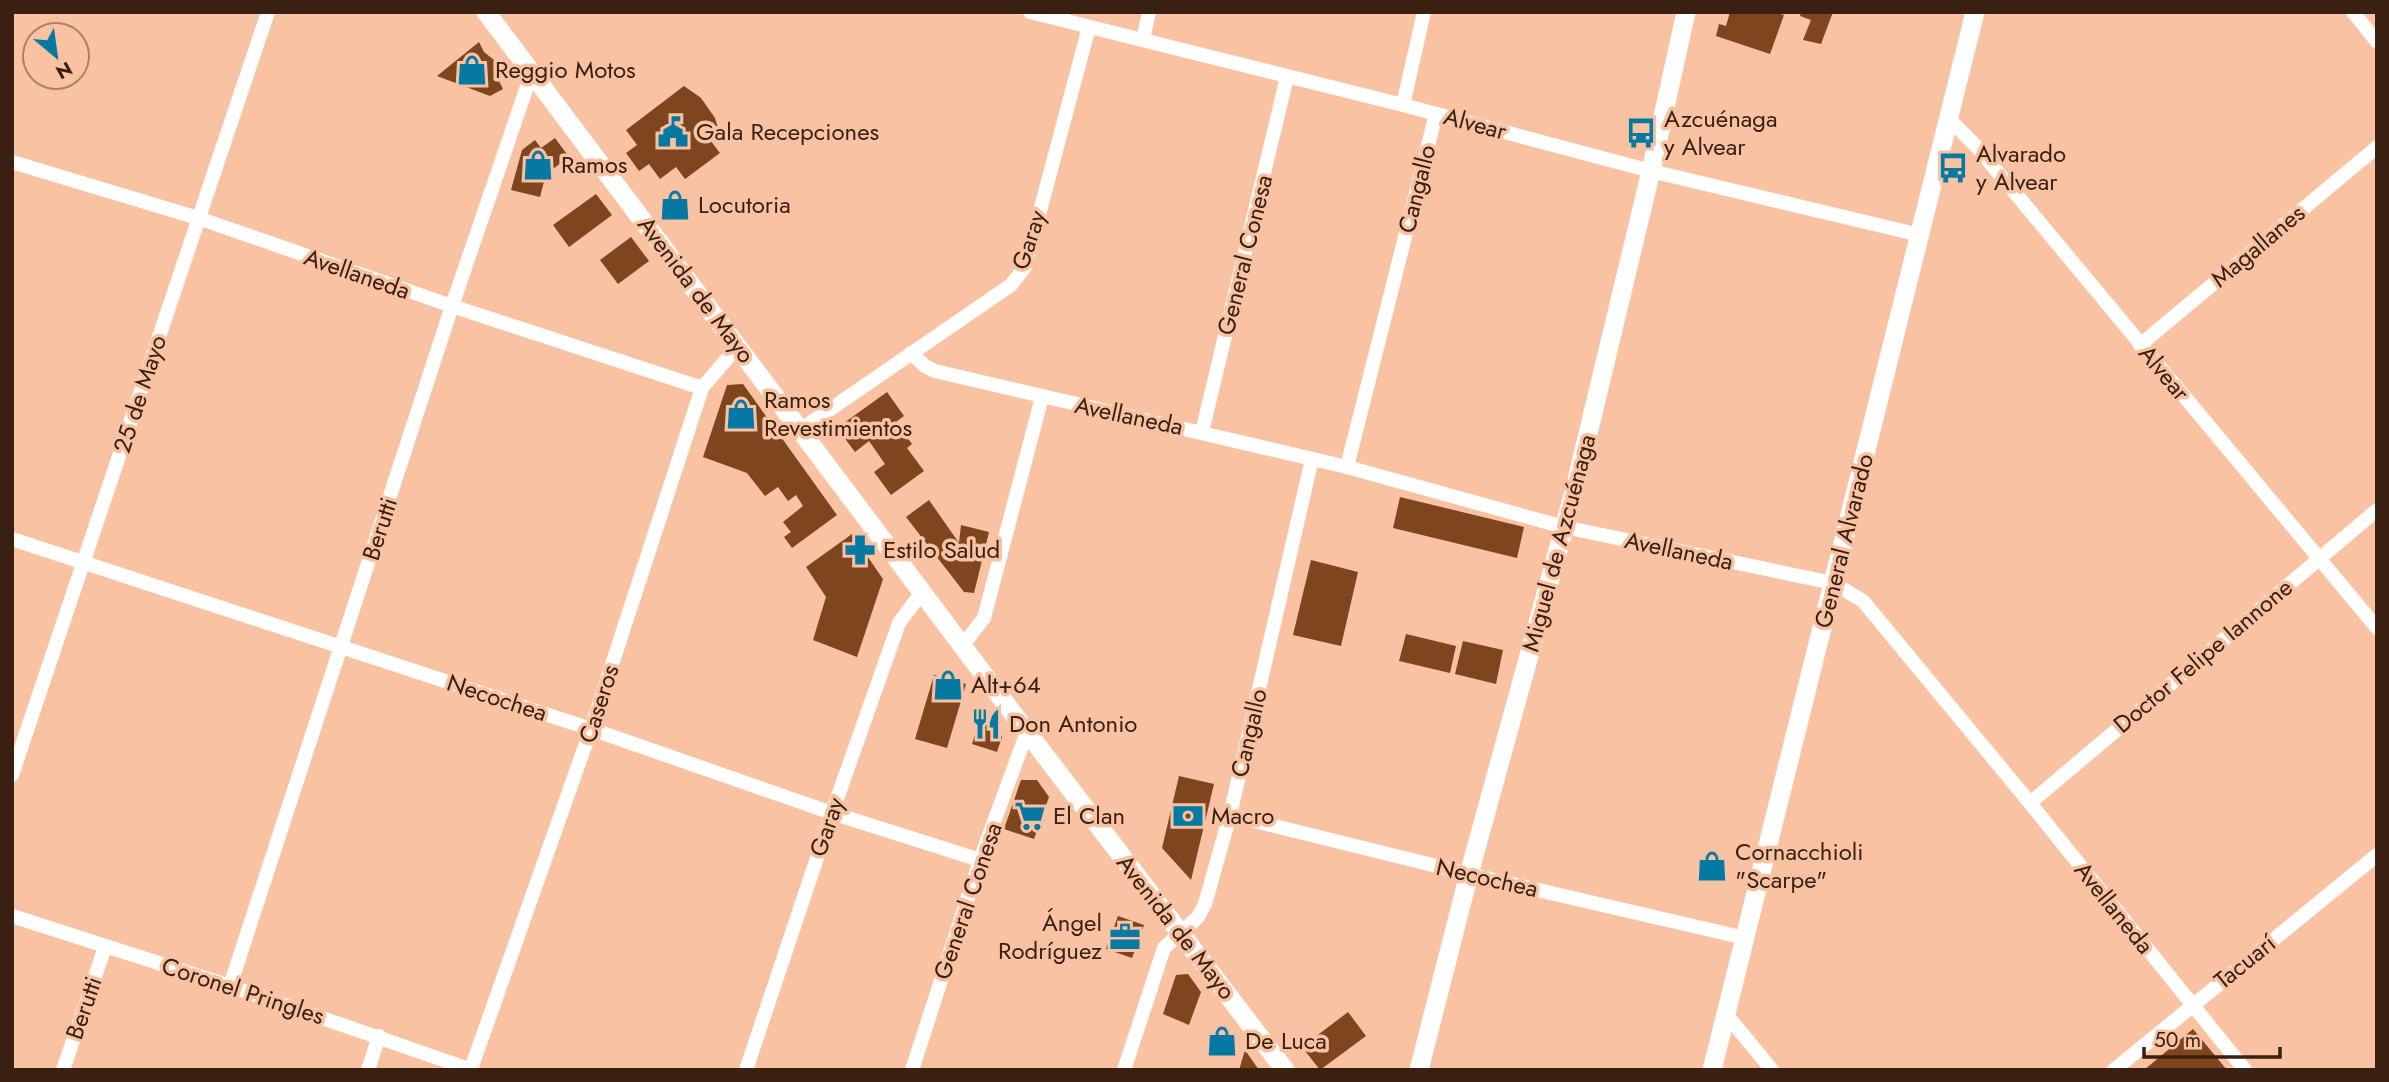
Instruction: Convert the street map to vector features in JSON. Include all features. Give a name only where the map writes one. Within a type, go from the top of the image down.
[{"type":"street","name":"25 de Mayo","points":[[12,775],[268,12]]},
{"type":"street","name":"Avenida de Mayo","points":[[486,12],[962,646],[1285,1070]]},
{"type":"street","name":"Alvear","points":[[1030,12],[1403,105],[1651,171],[1920,235]]},
{"type":"street","points":[[1143,40],[1149,12]]},
{"type":"street","points":[[1403,105],[1424,12]]},
{"type":"street","name":"Miguel de Azcuénaga","points":[[1419,1070],[1469,874],[1564,527],[1651,171],[1686,12]]},
{"type":"street","name":"General Alvarado","points":[[1712,1070],[1975,12]]},
{"type":"street","points":[[2353,12],[2377,43]]},
{"type":"street","name":"Garay","points":[[800,430],[1011,285],[1025,267],[1089,27]]},
{"type":"street","name":"Berutti","points":[[230,986],[452,306],[532,72]]},
{"type":"street","name":"General Conesa","points":[[1202,432],[1287,77]]},
{"type":"street","name":"Cangallo","points":[[1348,467],[1436,114]]},
{"type":"street","name":"Alvear","points":[[1949,119],[1976,146],[2377,628]]},
{"type":"street","name":"Magallanes","points":[[2140,345],[2377,148]]},
{"type":"street","name":"Avellaneda","points":[[12,162],[198,218],[452,306],[702,388]]},
{"type":"street","name":"Caseros","points":[[472,1069],[591,729],[702,388],[738,346]]},
{"type":"street","name":"Avellaneda","points":[[911,353],[935,371],[1348,467],[1564,527],[1833,583],[1863,601],[2245,1070]]},
{"type":"street","points":[[962,646],[984,618],[1042,397]]},
{"type":"street","name":"Cangallo","points":[[1124,1070],[1164,948],[1198,917],[1205,904],[1230,815],[1312,459]]},
{"type":"street","name":"Doctor Felipe Iannone","points":[[2029,803],[2377,510]]},
{"type":"street","name":"Necochea","points":[[12,539],[591,729],[831,813],[981,860]]},
{"type":"street","name":"Garay","points":[[746,1070],[831,813],[899,623],[922,592]]},
{"type":"street","name":"General Conesa","points":[[912,1070],[981,860],[1027,732]]},
{"type":"street","name":"Necochea","points":[[1230,815],[1745,938]]},
{"type":"street","name":"Tacuarí","points":[[2114,1070],[2377,855]]},
{"type":"street","name":"Coronel Pringles","points":[[12,916],[230,986],[472,1069]]},
{"type":"street","name":"Berutti","points":[[63,1070],[106,947]]},
{"type":"street","points":[[1726,1014],[1772,1070]]},
{"type":"street","points":[[368,1070],[379,1036]]},
{"type":"building","points":[[1730,12],[1774,12],[1784,15],[1770,54],[1716,36],[1719,24],[1726,26]]},
{"type":"building","points":[[1801,12],[1833,12],[1821,44],[1803,40],[1811,20],[1800,16]]},
{"type":"building","name":"Reggio Motos","points":[[479,42],[484,52],[494,60],[500,73],[499,81],[503,89],[490,96],[437,76]]},
{"type":"building","name":"Gala Recepciones","points":[[684,86],[701,98],[715,118],[720,134],[710,140],[720,153],[685,179],[676,167],[660,179],[649,164],[639,171],[626,153],[637,145],[626,130]]},
{"type":"building","name":"Ramos","points":[[555,138],[569,157],[546,174],[540,197],[511,190],[522,150],[535,140],[541,148]]},
{"type":"building","points":[[596,194],[612,215],[569,247],[553,225]]},
{"type":"building","points":[[631,237],[649,261],[618,284],[600,260]]},
{"type":"building","points":[[743,384],[837,515],[792,548],[784,537],[791,532],[783,522],[803,506],[796,495],[788,501],[778,487],[765,496],[747,473],[703,457],[727,385]]},
{"type":"building","points":[[887,392],[904,416],[896,422],[912,444],[907,448],[924,471],[891,495],[874,472],[885,464],[869,441],[855,452],[837,428]]},
{"type":"building","points":[[1400,497],[1524,527],[1517,558],[1393,528]]},
{"type":"building","points":[[929,500],[959,543],[961,525],[989,532],[974,593],[964,592],[906,517]]},
{"type":"building","points":[[852,534],[883,579],[857,657],[813,640],[826,597],[806,567]]},
{"type":"building","points":[[1311,560],[1358,572],[1341,646],[1293,635]]},
{"type":"building","points":[[1406,634],[1456,646],[1450,673],[1399,661]]},
{"type":"building","points":[[1463,641],[1503,650],[1496,684],[1455,674]]},
{"type":"building","points":[[934,675],[966,684],[947,748],[915,739]]},
{"type":"building","name":"Don Antonio","points":[[983,711],[1002,737],[997,752],[972,744]]},
{"type":"building","name":"Macro","points":[[1179,776],[1214,784],[1191,880],[1162,848]]},
{"type":"building","points":[[1021,780],[1037,780],[1049,797],[1034,839],[1004,829]]},
{"type":"building","name":"Ángel Rodríguez","points":[[1118,916],[1144,925],[1132,958],[1106,949]]},
{"type":"building","points":[[1188,974],[1201,992],[1189,1025],[1163,1014],[1176,975]]},
{"type":"building","points":[[1348,1012],[1366,1036],[1320,1070],[1302,1047]]},
{"type":"building","points":[[2193,1029],[2227,1070],[2144,1070]]},
{"type":"building","points":[[1245,1050],[1259,1070],[1239,1070]]},
{"type":"place","name":"Reggio Motos","points":[[472,70]]},
{"type":"place","name":"Gala Recepciones","points":[[673,132]]},
{"type":"place","name":"Azcuénaga y Alvear","points":[[1641,133]]},
{"type":"place","name":"Ramos","points":[[538,165]]},
{"type":"place","name":"Alvarado y Alvear","points":[[1953,168]]},
{"type":"place","name":"Locutoria","points":[[675,205]]},
{"type":"place","name":"Ramos Revestimientos","points":[[741,414]]},
{"type":"place","name":"Estilo Salud","points":[[860,550]]},
{"type":"place","name":"Alt+64","points":[[948,685]]},
{"type":"place","name":"Don Antonio","points":[[986,724]]},
{"type":"place","name":"El Clan","points":[[1030,816]]},
{"type":"place","name":"Macro","points":[[1188,816]]},
{"type":"place","name":"Cornacchioli \"Scarpe\"","points":[[1712,866]]},
{"type":"place","name":"Ángel Rodríguez","points":[[1125,937]]},
{"type":"place","name":"De Luca","points":[[1222,1041]]}]
